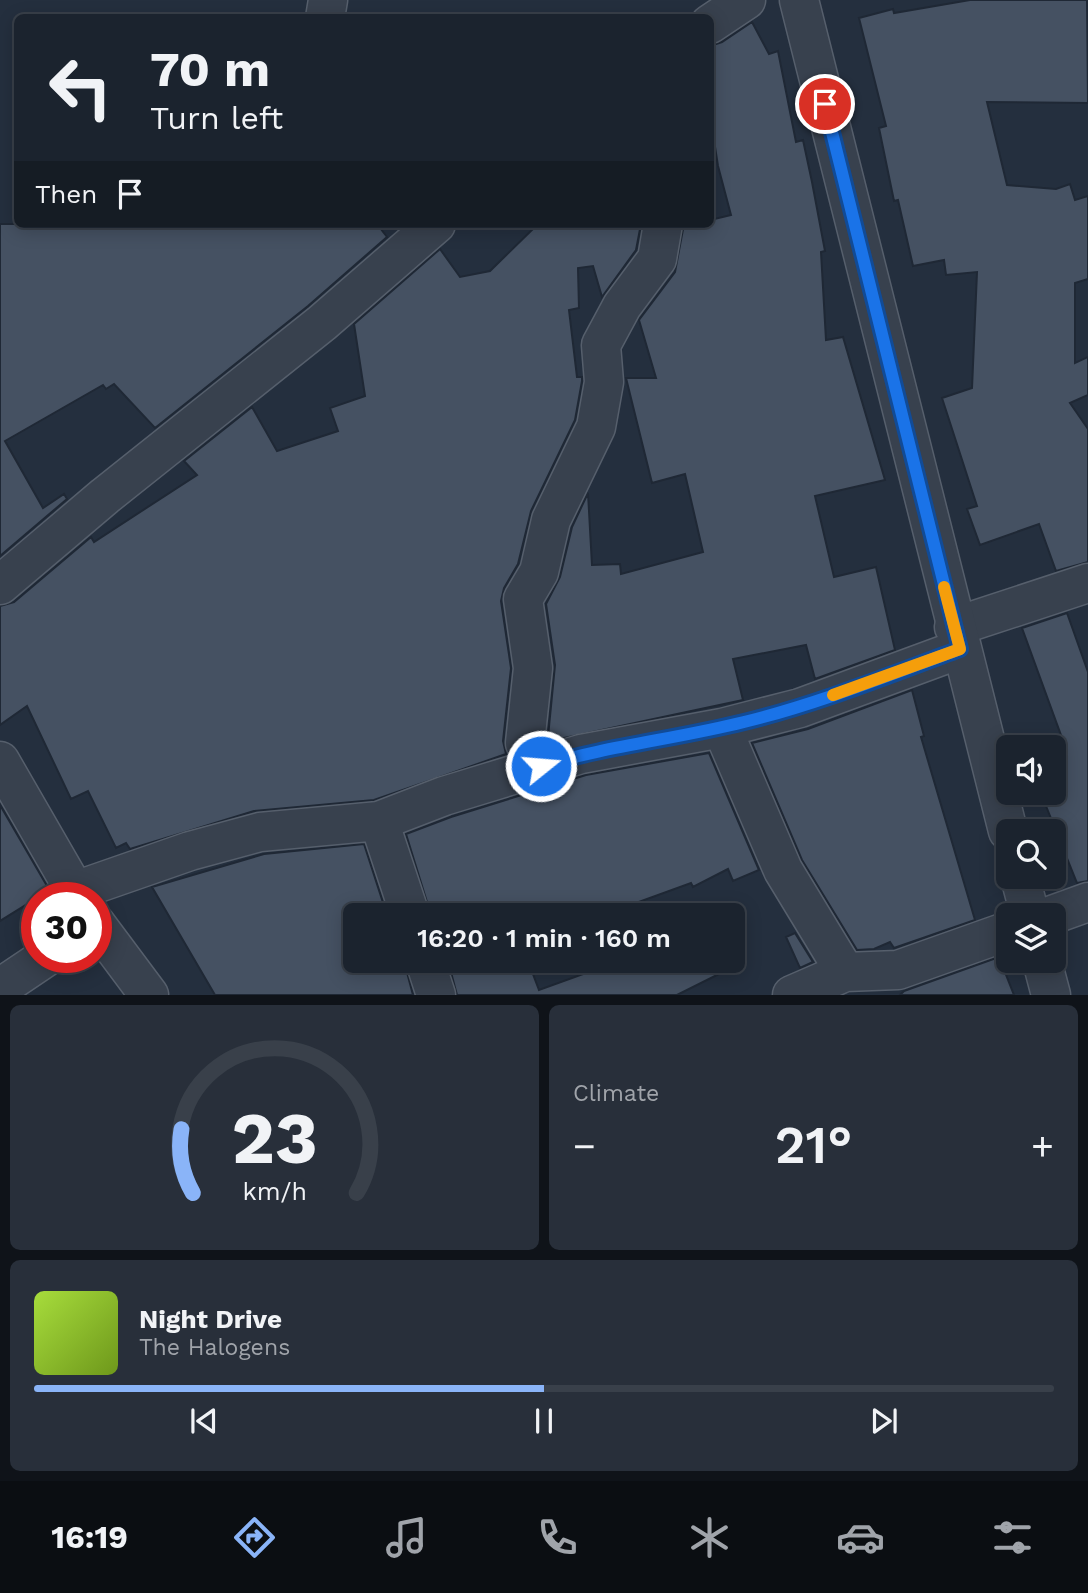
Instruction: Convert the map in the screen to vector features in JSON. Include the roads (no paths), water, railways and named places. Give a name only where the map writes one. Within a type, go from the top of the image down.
[{"type":"street","points":[[714,21],[746,0]]},
{"type":"street","points":[[799,0],[957,638],[1005,819]]},
{"type":"street","points":[[541,766],[525,743],[533,668],[523,599],[539,572],[551,520],[596,427],[604,382],[601,345],[622,306],[657,259],[662,228]]},
{"type":"street","points":[[0,585],[105,496],[322,323],[419,229]]},
{"type":"street","points":[[109,882],[190,852],[260,832],[379,821],[444,796],[581,754],[722,727],[800,708],[1088,583]]},
{"type":"street","points":[[722,727],[783,870],[845,972]]},
{"type":"street","points":[[0,761],[70,882]]},
{"type":"street","points":[[379,821],[406,903]]},
{"type":"street","points":[[1066,910],[1088,902]]},
{"type":"street","points":[[792,995],[845,972],[898,970],[996,935]]},
{"type":"street","points":[[112,945],[149,995]]},
{"type":"street","points":[[0,988],[22,973]]},
{"type":"street","points":[[429,973],[436,995]]},
{"type":"street","points":[[1045,973],[1051,995]]}]
